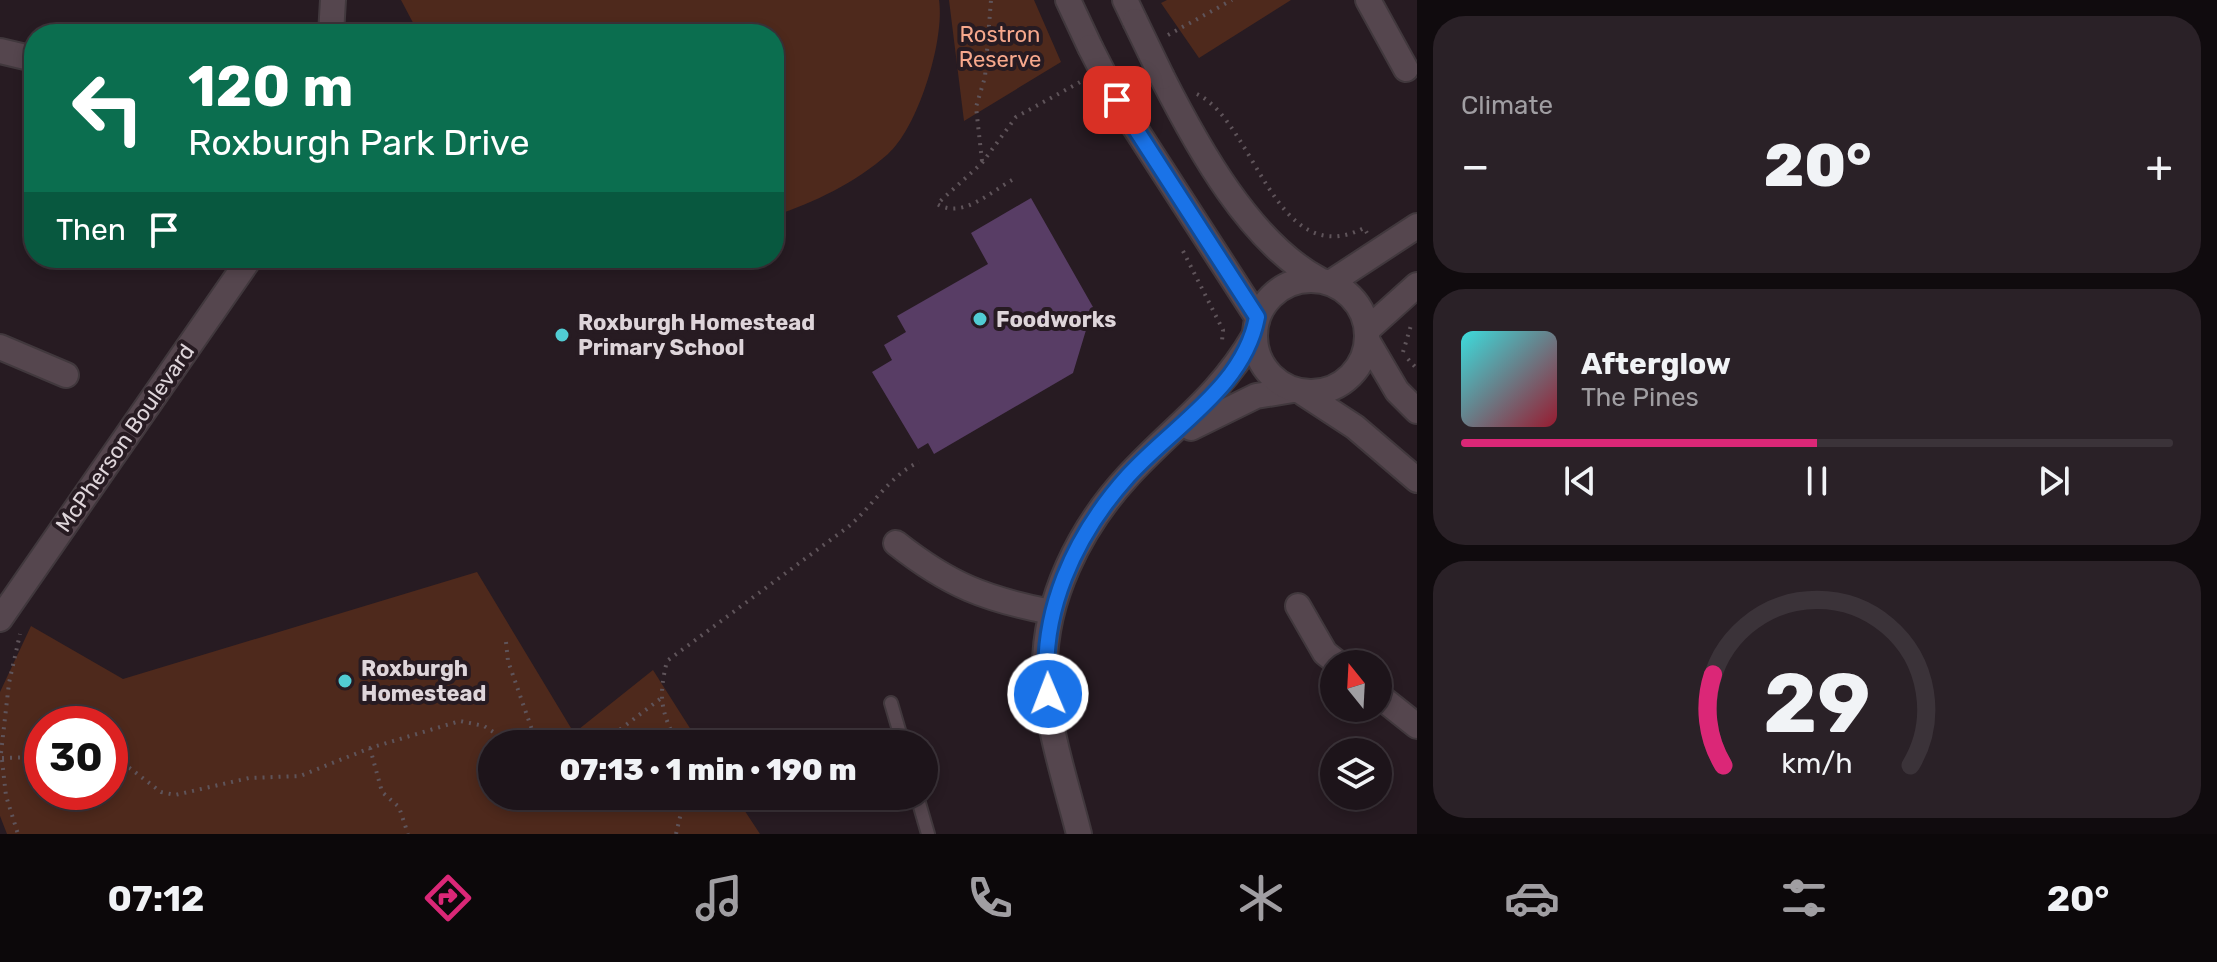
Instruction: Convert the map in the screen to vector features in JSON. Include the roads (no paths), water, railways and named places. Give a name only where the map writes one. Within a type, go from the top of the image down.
[{"type":"street","points":[[332,24],[333,0]]},
{"type":"street","points":[[1068,0],[1117,100],[1255,326],[1264,370],[1277,382],[1298,391],[1355,427],[1417,480]]},
{"type":"street","points":[[1368,0],[1406,69]]},
{"type":"street","points":[[1130,11],[1162,77],[1216,172],[1248,214],[1299,269],[1355,301],[1367,335],[1397,391],[1417,411]]},
{"type":"street","points":[[0,51],[24,57]]},
{"type":"street","points":[[1079,834],[1054,738],[1047,686],[1051,612],[1083,533],[1128,476],[1234,370],[1267,300],[1282,287],[1300,280],[1325,282],[1417,226]]},
{"type":"street","name":"McPherson Boulevard","points":[[5,623],[243,268]]},
{"type":"street","points":[[1164,442],[1256,396],[1326,391],[1346,380],[1361,362],[1367,335],[1417,285]]},
{"type":"street","points":[[0,347],[66,375]]},
{"type":"street","points":[[896,543],[936,574],[974,592],[1010,604],[1051,612]]},
{"type":"street","points":[[1298,606],[1323,650]]},
{"type":"street","points":[[1392,706],[1417,726]]},
{"type":"lane","points":[[891,703],[899,730]]},
{"type":"lane","points":[[921,810],[928,834]]},
{"type":"place","name":"Foodworks","points":[[980,319]]},
{"type":"place","name":"Roxburgh Homestead Primary School","points":[[562,335]]},
{"type":"place","name":"Roxburgh Homestead","points":[[345,681]]},
{"type":"park label","name":"Rostron Reserve","points":[[1000,46]]}]
